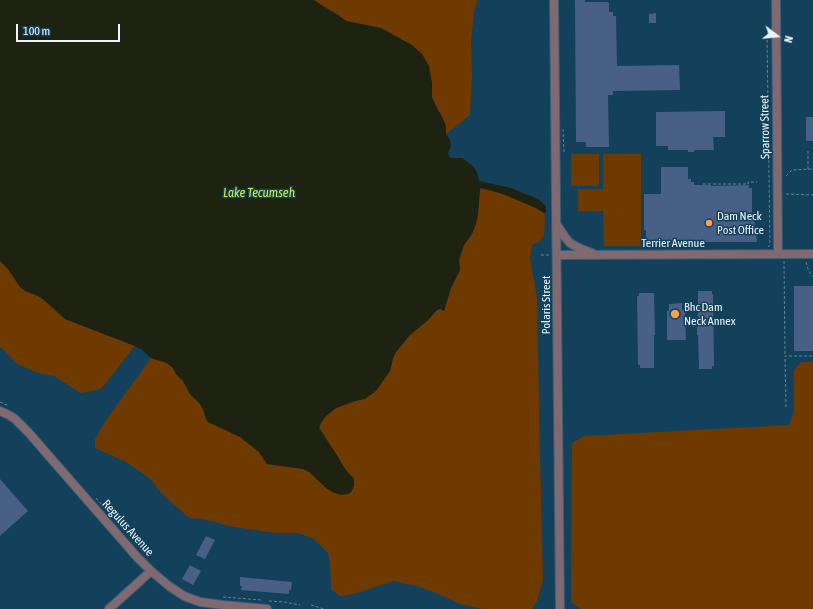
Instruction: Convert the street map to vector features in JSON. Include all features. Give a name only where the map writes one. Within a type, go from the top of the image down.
[{"type":"street","name":"Polaris Street","points":[[554,0],[558,255],[560,609]]},
{"type":"street","name":"Sparrow Street","points":[[776,0],[781,256]]},
{"type":"street","points":[[557,224],[570,243],[581,249],[600,255]]},
{"type":"street","name":"Terrier Avenue","points":[[558,255],[781,256],[813,254]]},
{"type":"street","name":"Regulus Avenue","points":[[0,411],[9,414],[25,428],[124,543],[152,571],[177,592],[192,599],[210,603],[267,609]]},
{"type":"street","points":[[109,609],[152,571]]},
{"type":"path","points":[[767,249],[770,245],[767,34],[770,31],[770,27]]},
{"type":"path","points":[[563,130],[564,153]]},
{"type":"path","points":[[808,150],[808,169]]},
{"type":"path","points":[[783,179],[792,170],[813,169]]},
{"type":"path","points":[[703,184],[748,184],[748,182],[758,182]]},
{"type":"path","points":[[783,192],[787,195],[813,195]]},
{"type":"path","points":[[781,256],[786,407]]},
{"type":"path","points":[[805,260],[810,273],[813,276]]},
{"type":"path","points":[[785,356],[813,356]]},
{"type":"path","points":[[219,597],[249,598],[300,605]]},
{"type":"path","points":[[311,605],[324,609]]},
{"type":"shaded area","points":[[314,0],[479,0],[477,1],[474,12],[471,42],[472,75],[470,115],[446,134],[446,126],[432,97],[432,83],[381,28],[346,21]]},
{"type":"shaded area","points":[[571,154],[599,154],[599,186],[571,186]]},
{"type":"shaded area","points":[[603,154],[641,154],[641,246],[604,246],[603,211],[578,211],[578,189],[603,189]]},
{"type":"shaded area","points":[[481,188],[503,194],[536,208],[544,213],[545,219],[544,235],[540,241],[532,245],[530,258],[537,298],[543,579],[537,601],[532,609],[483,609],[459,604],[417,586],[393,581],[354,594],[340,596],[331,589],[328,553],[314,539],[298,533],[276,533],[228,526],[204,519],[189,518],[163,495],[149,478],[126,462],[95,448],[95,439],[106,420],[151,358],[167,363],[173,368],[176,374],[183,381],[190,394],[200,404],[208,422],[240,437],[259,452],[267,464],[354,479],[345,469],[319,427],[325,417],[336,408],[365,399],[390,371],[396,352],[409,336],[428,320],[437,310],[440,309],[444,311],[451,288],[460,270],[459,260],[464,245],[472,234],[478,214]]},
{"type":"shaded area","points":[[0,261],[8,269],[20,287],[44,300],[65,319],[135,346],[101,389],[81,393],[54,376],[38,373],[17,364],[0,347]]},
{"type":"shaded area","points":[[801,362],[813,362],[813,609],[581,609],[571,602],[572,443],[584,436],[789,425],[794,411],[794,370]]},
{"type":"water","name":"Lake Tecumseh","points":[[0,0],[314,0],[346,21],[381,28],[412,45],[422,54],[429,66],[432,83],[432,97],[446,126],[446,134],[450,140],[451,146],[448,153],[449,156],[451,158],[462,158],[473,166],[477,172],[479,181],[511,188],[538,199],[546,206],[546,212],[544,213],[503,194],[480,189],[476,224],[472,234],[464,245],[459,260],[460,270],[451,288],[444,311],[440,309],[437,310],[428,320],[409,336],[396,352],[390,371],[376,391],[365,399],[336,408],[325,417],[321,423],[319,428],[345,469],[354,479],[354,486],[351,492],[341,495],[334,493],[326,488],[309,472],[303,469],[267,464],[259,452],[240,437],[208,422],[200,404],[190,394],[183,381],[176,374],[173,368],[167,363],[151,358],[135,346],[65,319],[44,300],[20,287],[8,269],[0,261]]},
{"type":"building","points":[[575,0],[609,3],[609,12],[613,12],[613,16],[616,16],[617,66],[679,65],[680,90],[613,91],[613,95],[608,95],[609,147],[586,147],[586,142],[576,142]]},
{"type":"building","points":[[656,13],[656,23],[649,23],[649,14]]},
{"type":"building","points":[[725,111],[725,137],[713,137],[714,150],[694,150],[694,152],[688,152],[688,150],[668,150],[668,146],[656,146],[656,112]]},
{"type":"building","points":[[806,117],[813,117],[813,141],[806,141]]},
{"type":"building","points":[[661,167],[688,167],[688,179],[691,179],[691,182],[694,182],[694,185],[749,185],[749,188],[752,188],[752,216],[754,216],[757,242],[695,242],[695,240],[671,241],[671,245],[653,246],[653,244],[646,244],[646,230],[644,230],[644,194],[661,194]]},
{"type":"building","points":[[794,286],[813,286],[813,351],[794,351]]},
{"type":"building","points":[[698,291],[712,291],[713,294],[714,366],[712,366],[712,369],[699,369],[697,335]]},
{"type":"building","points":[[639,293],[654,293],[654,368],[640,368],[640,365],[638,365],[637,296],[639,296]]},
{"type":"building","points":[[682,303],[682,310],[685,310],[686,340],[667,340],[667,311],[669,311],[669,304]]},
{"type":"building","points":[[0,479],[28,511],[0,536]]},
{"type":"building","points":[[206,536],[215,540],[205,559],[196,555]]},
{"type":"building","points":[[190,565],[201,571],[193,585],[182,579]]},
{"type":"building","points":[[240,577],[292,582],[291,590],[289,590],[289,594],[241,590],[242,586],[240,586]]},
{"type":"place","name":"Dam Neck Post Office","points":[[709,223]]},
{"type":"place","name":"Bhc Dam Neck Annex","points":[[675,314]]}]
